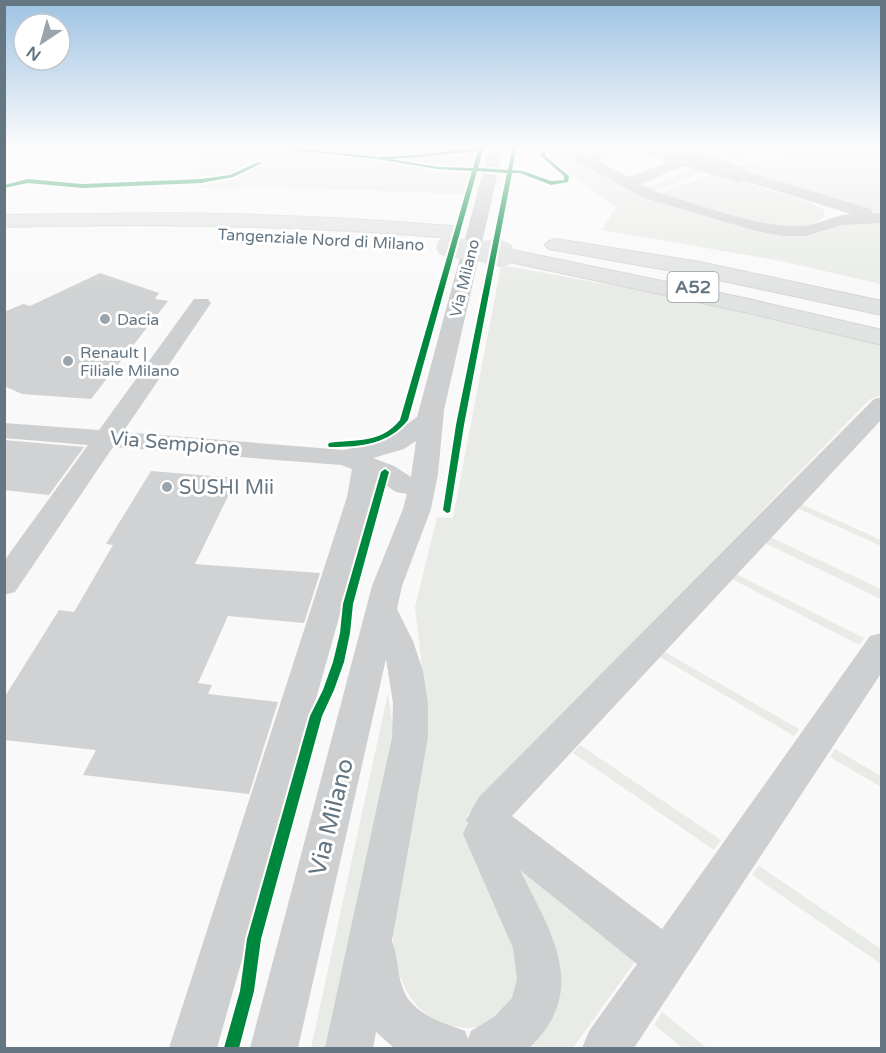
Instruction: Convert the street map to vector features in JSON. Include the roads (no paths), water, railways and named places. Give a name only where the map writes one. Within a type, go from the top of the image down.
[{"type":"highway","name":"Tangenziale Nord di Milano","points":[[4,221],[222,218],[330,222],[504,246],[700,268],[882,308]]},
{"type":"highway","name":"Tangenziale Nord di Milano","points":[[4,235],[131,231],[448,239]]},
{"type":"highway","name":"Tangenziale Nord di Milano","points":[[504,246],[882,328]]},
{"type":"highway","points":[[504,246],[882,338]]},
{"type":"street","name":"Via Milano","points":[[274,1048],[385,598],[394,534],[406,486],[430,416],[486,195]]},
{"type":"street","points":[[650,195],[771,229],[806,231],[829,223],[852,219],[881,218]]},
{"type":"street","points":[[805,195],[881,218]]},
{"type":"street","points":[[827,202],[833,213],[829,223]]},
{"type":"street","points":[[4,584],[201,303]]},
{"type":"street","points":[[488,1048],[513,1034],[531,1012],[537,1001],[539,964],[483,834],[486,820],[493,808],[882,404]]},
{"type":"street","name":"Via Milano","points":[[385,598],[417,509],[425,474],[430,416]]},
{"type":"street","name":"Via Sempione","points":[[355,461],[395,444],[430,416]]},
{"type":"street","name":"Via Sempione","points":[[4,430],[355,461],[385,472],[406,486]]},
{"type":"street","points":[[193,1048],[361,497],[365,479],[355,461]]},
{"type":"street","points":[[349,1048],[410,737],[412,716],[404,655],[385,598]]},
{"type":"street","points":[[606,1048],[882,645]]},
{"type":"street","points":[[486,820],[666,959]]},
{"type":"street","points":[[374,920],[375,976],[392,1018],[403,1029],[418,1038],[448,1048]]},
{"type":"place","name":"Dacia","points":[[105,319]]},
{"type":"place","name":"Renault | Filiale Milano","points":[[68,361]]},
{"type":"place","name":"SUSHI Mii","points":[[167,487]]}]
